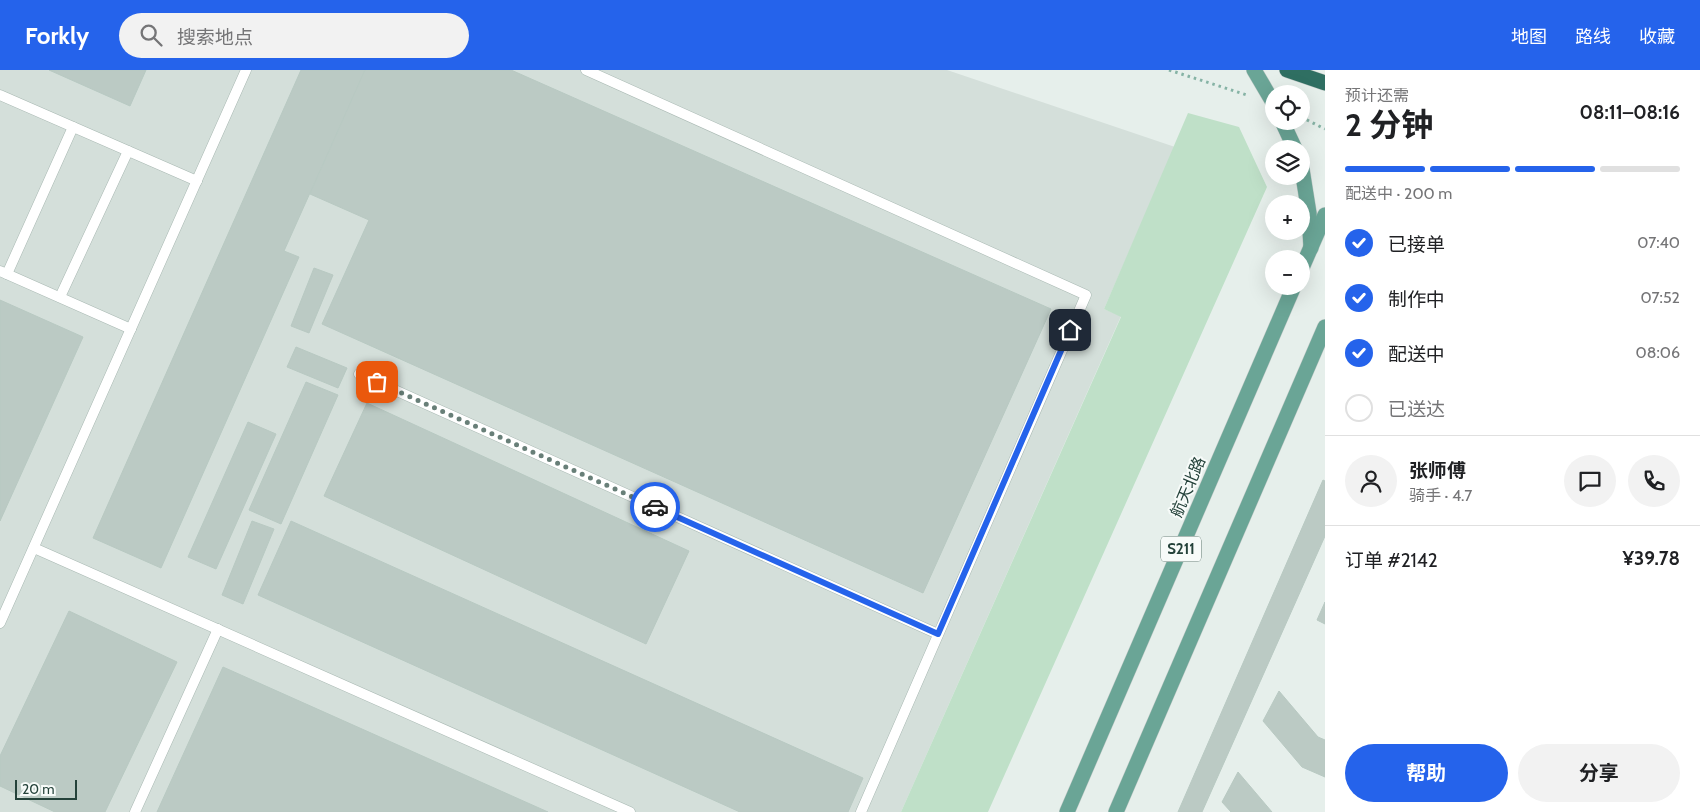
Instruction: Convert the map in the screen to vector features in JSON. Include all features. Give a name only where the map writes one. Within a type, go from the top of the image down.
[{"type":"highway","points":[[1287,70],[1325,83]]},
{"type":"main road","points":[[1254,70],[1265,89]]},
{"type":"main road","points":[[1305,185],[1309,212],[1311,248]]},
{"type":"main road","points":[[1311,248],[1325,216]]},
{"type":"main road","name":"航天北路","points":[[1067,812],[1290,295]]},
{"type":"main road","name":"S211","points":[[1116,812],[1325,327]]},
{"type":"lane","points":[[0,623],[4,604],[34,548],[246,70]]},
{"type":"lane","points":[[586,70],[1086,295],[861,812]]},
{"type":"lane","points":[[0,96],[197,181]]},
{"type":"lane","points":[[73,127],[3,272],[131,329]]},
{"type":"lane","points":[[60,297],[128,151]]},
{"type":"lane","points":[[359,374],[938,634]]},
{"type":"lane","points":[[34,548],[630,812]]},
{"type":"lane","points":[[135,812],[218,629]]},
{"type":"path","points":[[1169,70],[1265,101]]},
{"type":"path","points":[[1310,122],[1325,129]]},
{"type":"shaded area","points":[[0,70],[947,70],[1175,147],[1104,309],[1121,316],[901,812],[0,812]]},
{"type":"green space","points":[[1188,113],[1239,127],[1267,187],[988,812],[901,812],[1121,317],[1104,309]]},
{"type":"building","points":[[49,70],[146,70],[130,106]]},
{"type":"building","points":[[301,70],[365,70],[284,251],[299,257],[161,568],[93,538]]},
{"type":"building","points":[[365,70],[511,70],[1051,309],[923,593],[322,324],[369,220],[310,194]]},
{"type":"building","points":[[314,268],[333,275],[309,333],[291,326]]},
{"type":"building","points":[[0,300],[83,337],[0,521]]},
{"type":"building","points":[[296,347],[347,368],[338,388],[287,367]]},
{"type":"building","points":[[306,382],[338,395],[281,524],[249,510]]},
{"type":"building","points":[[367,403],[689,551],[646,644],[324,496]]},
{"type":"building","points":[[248,422],[276,434],[216,569],[188,557]]},
{"type":"building","points":[[1323,480],[1325,481],[1325,536],[1202,812],[1178,812]]},
{"type":"building","points":[[252,521],[274,529],[243,604],[222,595]]},
{"type":"building","points":[[291,521],[863,778],[848,812],[740,812],[258,595]]},
{"type":"building","points":[[1325,602],[1325,624],[1317,620]]},
{"type":"building","points":[[69,611],[177,662],[105,812],[55,812],[0,786],[0,756]]},
{"type":"building","points":[[223,667],[548,812],[157,812]]},
{"type":"building","points":[[1279,691],[1318,737],[1325,740],[1325,777],[1302,767],[1263,721]]},
{"type":"building","points":[[1238,772],[1272,812],[1231,812],[1222,802]]},
{"type":"way so far","points":[[377,382],[655,507]]},
{"type":"route","points":[[655,507],[938,634],[1070,330]]}]
